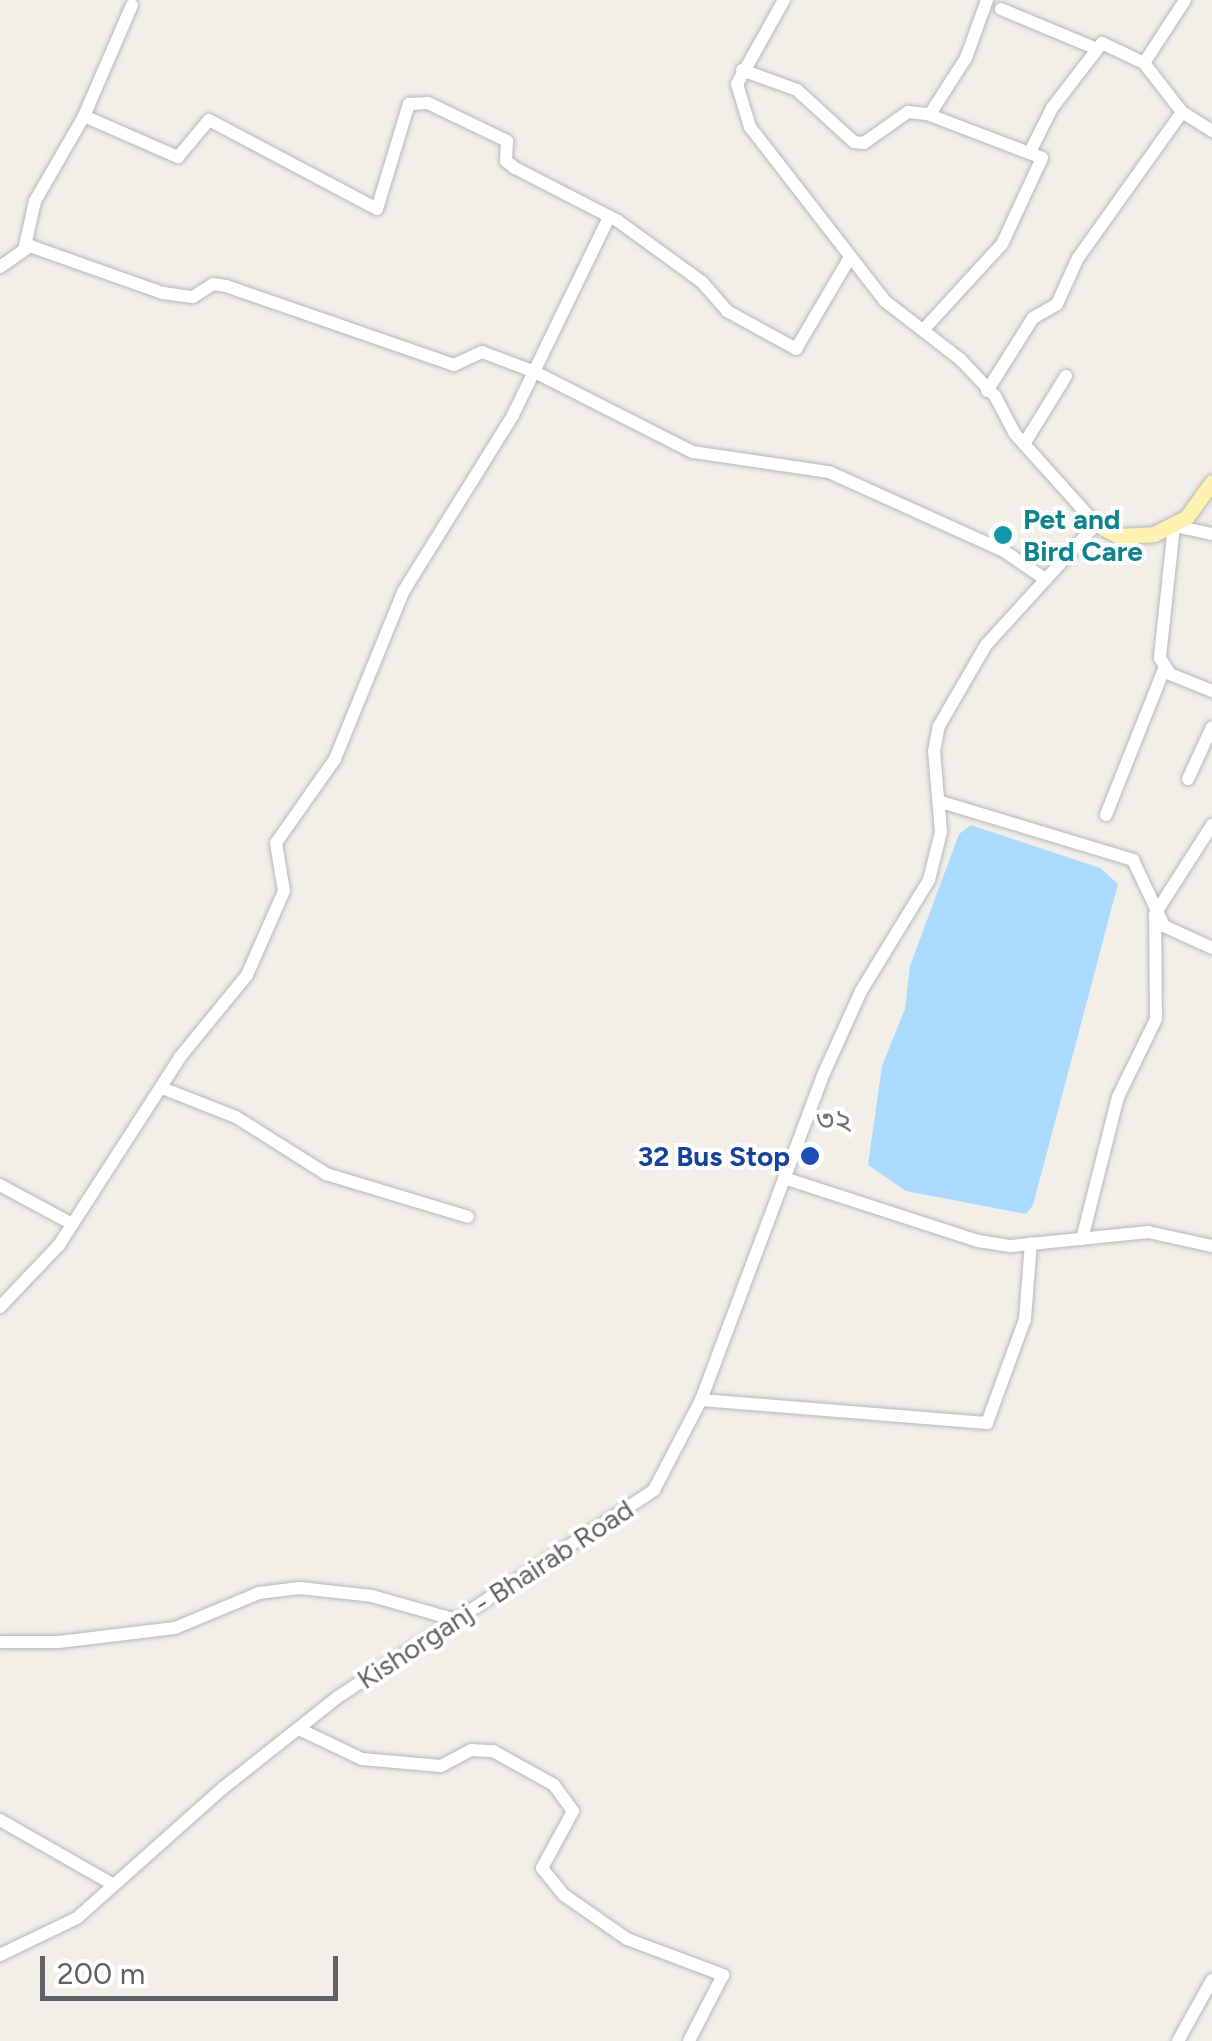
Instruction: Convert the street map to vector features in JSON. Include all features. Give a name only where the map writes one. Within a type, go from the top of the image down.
[{"type":"main road","points":[[1096,524],[1130,537],[1174,526],[1212,482]]},
{"type":"street","points":[[784,0],[737,84],[750,127],[885,301],[925,328],[987,391],[1024,444],[1096,524]]},
{"type":"street","points":[[930,114],[966,58],[987,0]]},
{"type":"street","points":[[1144,63],[1185,0]]},
{"type":"street","points":[[0,266],[24,246],[35,202],[84,116],[132,5]]},
{"type":"street","points":[[1002,9],[1096,50]]},
{"type":"street","points":[[1031,150],[1052,108],[1096,50],[1108,44],[1144,63],[1182,112],[1212,131]]},
{"type":"street","points":[[742,70],[798,90],[854,142],[864,143],[908,112],[930,114],[1031,150],[1042,158],[1002,244],[925,328]]},
{"type":"street","points":[[84,116],[178,157],[209,120],[377,209],[409,104],[428,103],[507,141],[506,161],[513,167],[609,217],[702,282],[726,311],[796,349],[850,259]]},
{"type":"street","points":[[987,391],[1033,318],[1057,304],[1078,258],[1182,112]]},
{"type":"street","points":[[0,1307],[72,1224],[266,940],[286,884],[274,859],[276,844],[341,747],[426,546],[492,450],[535,372],[609,217]]},
{"type":"street","points":[[24,246],[163,293],[192,297],[217,284],[454,365],[479,352],[535,372],[688,450],[829,472],[1004,551],[1044,578]]},
{"type":"street","points":[[1024,444],[1066,376]]},
{"type":"street","name":"Kishorganj - Bhairab Road","points":[[0,1955],[77,1918],[299,1729],[654,1490],[701,1400],[784,1178],[861,991],[930,880],[941,802],[934,751],[939,726],[968,671],[1044,578],[1096,524]]},
{"type":"street","points":[[1106,815],[1164,669],[1161,646],[1174,526],[1212,534]]},
{"type":"street","points":[[1164,669],[1212,691]]},
{"type":"street","points":[[1188,779],[1212,727]]},
{"type":"street","points":[[941,802],[1133,860],[1155,914],[1170,931],[1212,948]]},
{"type":"street","points":[[1082,1240],[1118,1097],[1156,1019],[1155,914],[1212,824]]},
{"type":"street","points":[[162,1088],[236,1117],[326,1174],[468,1217]]},
{"type":"street","points":[[784,1178],[948,1234],[1031,1243],[1148,1232],[1212,1246]]},
{"type":"street","points":[[0,1185],[72,1224]]},
{"type":"street","points":[[701,1400],[986,1423],[1028,1306],[1031,1243]]},
{"type":"street","points":[[0,1642],[60,1642],[175,1628],[259,1594],[300,1588],[372,1596],[456,1620]]},
{"type":"street","points":[[299,1729],[362,1759],[441,1766],[470,1750],[493,1751],[554,1785],[573,1812],[542,1868],[564,1895],[627,1938],[724,1975],[689,2041]]},
{"type":"street","points":[[0,1820],[114,1885]]},
{"type":"street","points":[[1178,2041],[1212,1980]]},
{"type":"water","points":[[971,825],[1100,868],[1118,884],[1033,1205],[1026,1214],[906,1191],[868,1165],[882,1066],[905,1009],[910,966],[959,834]]},
{"type":"place","name":"Pet and Bird Care","points":[[1003,535]]},
{"type":"place","name":"32 Bus Stop","points":[[810,1156]]},
{"type":"district","name":"৩২","points":[[834,1120]]}]
